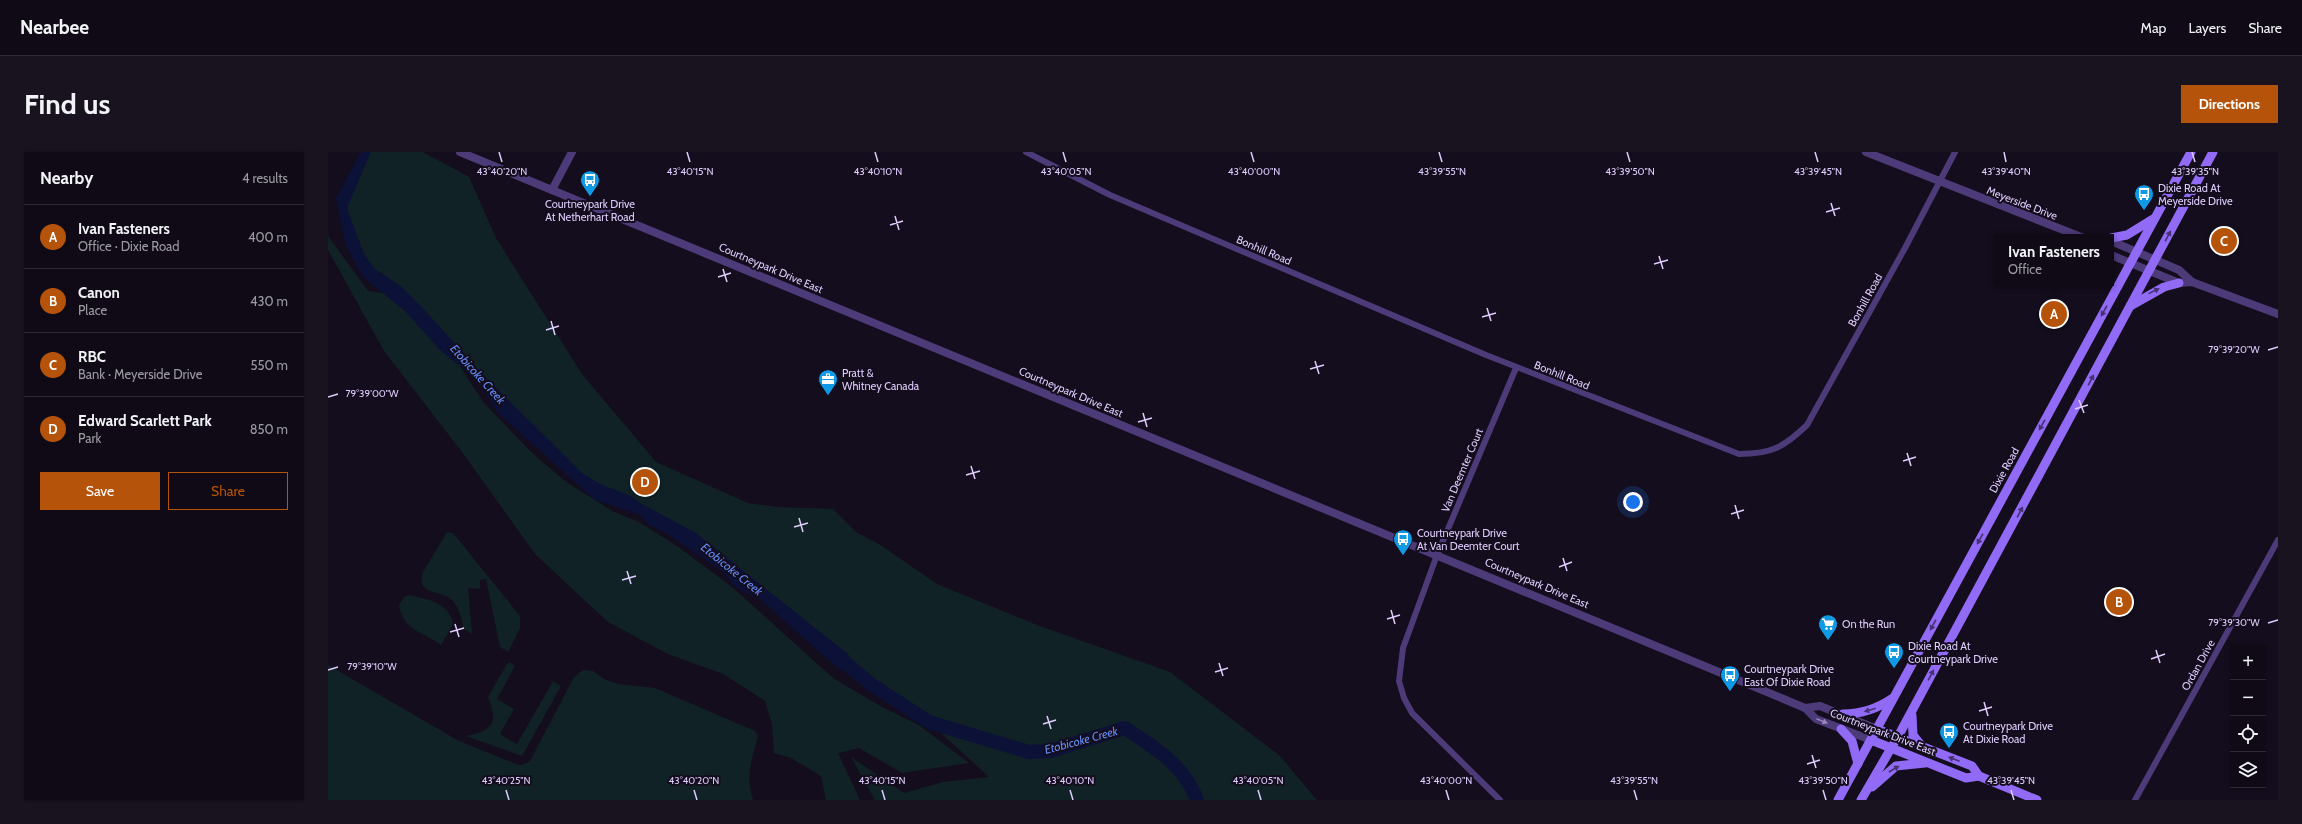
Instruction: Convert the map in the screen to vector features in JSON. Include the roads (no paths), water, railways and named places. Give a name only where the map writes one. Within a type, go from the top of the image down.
[{"type":"main road","name":"Dixie Road","points":[[1838,800],[2191,152]]},
{"type":"main road","points":[[1863,796],[1898,737],[2213,152]]},
{"type":"main road","points":[[2114,237],[2126,235],[2141,228],[2155,217]]},
{"type":"main road","points":[[2131,306],[2164,286],[2179,283]]},
{"type":"main road","points":[[1843,714],[1858,714],[1878,708],[1894,697]]},
{"type":"main road","points":[[1912,709],[1913,735],[1924,747]]},
{"type":"main road","points":[[1841,728],[1852,741],[1858,764]]},
{"type":"main road","name":"Courtneypark Drive East","points":[[1877,728],[1972,766],[1979,776]]},
{"type":"main road","name":"Courtneypark Drive East","points":[[1871,740],[1966,778],[1979,776],[2037,800]]},
{"type":"main road","points":[[1863,796],[1896,766],[1911,763],[1930,764]]},
{"type":"street","name":"Courtneypark Drive East","points":[[460,152],[1254,482],[1437,555],[1805,708],[1816,719],[1871,740]]},
{"type":"street","points":[[552,190],[572,152]]},
{"type":"street","name":"Bonhill Road","points":[[1026,152],[1117,198],[1516,368],[1739,454],[1760,454],[1776,449],[1791,440],[1807,425],[1905,248],[1938,182],[1955,152]]},
{"type":"street","name":"Meyerside Drive","points":[[1866,152],[1938,182],[2073,234]]},
{"type":"street","points":[[2114,242],[2179,270],[2192,282],[2278,314]]},
{"type":"street","points":[[2114,256],[2179,283],[2192,282]]},
{"type":"street","name":"Van Deemter Court","points":[[1500,800],[1412,713],[1404,698],[1399,681],[1403,648],[1437,555],[1516,368]]},
{"type":"street","name":"Ordan Drive","points":[[2135,800],[2278,540]]},
{"type":"street","name":"Courtneypark Drive East","points":[[1805,708],[1820,706],[1877,728]]},
{"type":"water","name":"Etobicoke Creek","points":[[361,152],[371,152],[347,208],[364,254],[374,268],[403,288],[483,375],[582,473],[600,484],[631,496],[640,503],[696,533],[849,655],[841,671],[761,600],[737,588],[724,573],[668,534],[647,524],[641,515],[595,500],[499,414],[477,381],[439,349],[406,312],[367,280],[359,271],[345,243],[336,198]]},
{"type":"waterway","name":"Etobicoke Creek","points":[[831,651],[872,685],[929,722],[1029,752],[1050,751],[1125,728],[1147,742],[1177,767],[1192,788],[1197,800]]},
{"type":"place","name":"Courtneypark Drive At Netherhart Road","points":[[590,197]]},
{"type":"place","name":"Dixie Road At Meyerside Drive","points":[[2144,211]]},
{"type":"place","name":"RBC","points":[[2224,241]]},
{"type":"place","name":"Ivan Fasteners","points":[[2054,314]]},
{"type":"place","name":"Pratt & Whitney Canada","points":[[828,396]]},
{"type":"place","name":"Edward Scarlett Park","points":[[645,482]]},
{"type":"place","name":"Courtneypark Drive At Van Deemter Court","points":[[1403,556]]},
{"type":"place","name":"Canon","points":[[2119,602]]},
{"type":"place","name":"On the Run","points":[[1828,641]]},
{"type":"place","name":"Dixie Road At Courtneypark Drive","points":[[1894,669]]},
{"type":"place","name":"Courtneypark Drive East Of Dixie Road","points":[[1730,692]]},
{"type":"place","name":"Courtneypark Drive At Dixie Road","points":[[1949,749]]}]
